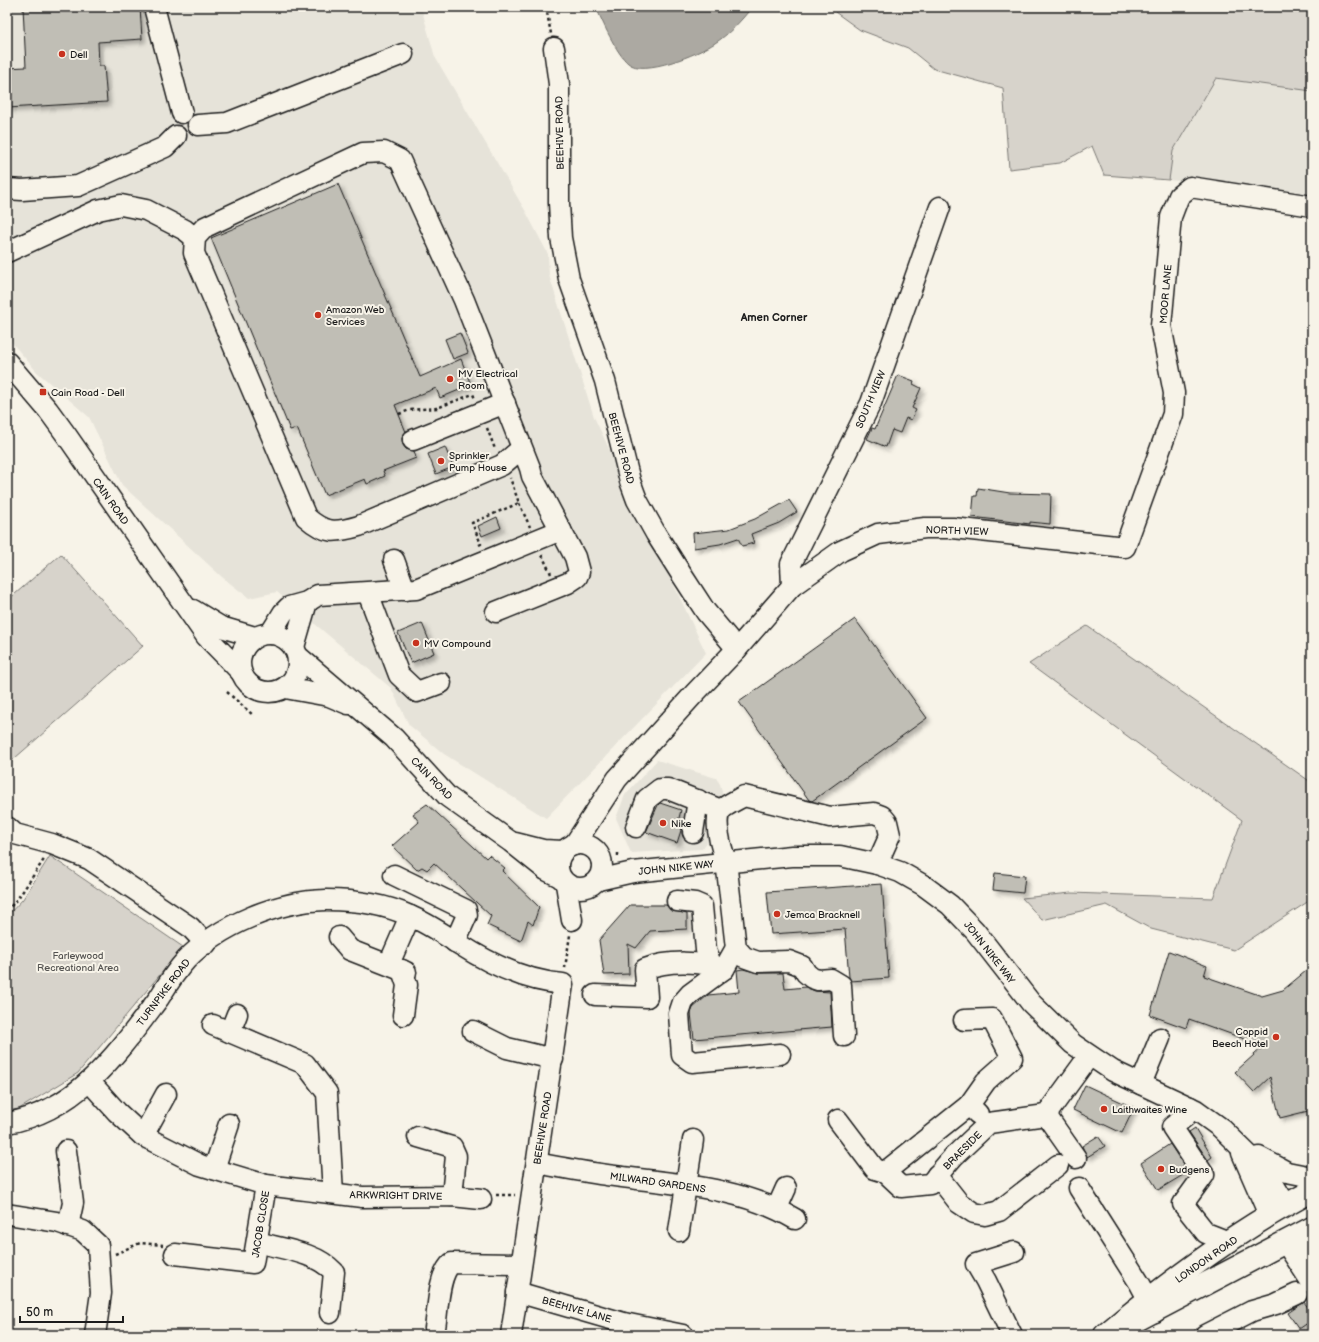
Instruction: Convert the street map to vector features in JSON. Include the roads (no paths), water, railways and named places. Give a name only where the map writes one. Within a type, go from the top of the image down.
[{"type":"main road","name":"LONDON ROAD","points":[[1151,1305],[1256,1256],[1292,1227],[1312,1191]]},
{"type":"main road","points":[[1292,1227],[1312,1206]]},
{"type":"main road","name":"LONDON ROAD","points":[[1105,1335],[1151,1305],[1229,1242],[1292,1227]]},
{"type":"street","points":[[154,7],[182,113]]},
{"type":"street","name":"BEEHIVE ROAD","points":[[554,48],[559,84],[559,203],[561,238],[569,279],[605,381],[630,481],[637,500],[656,534],[689,586],[706,612],[737,649]]},
{"type":"street","points":[[198,125],[227,123],[402,54]]},
{"type":"street","points":[[182,113],[191,114],[197,121],[198,125],[195,134],[192,137],[183,139],[176,136],[172,131],[172,122],[174,118],[182,113]]},
{"type":"street","points":[[7,189],[22,190],[78,186],[165,147],[176,136]]},
{"type":"street","points":[[496,612],[568,583],[577,577],[579,572],[575,557],[532,476],[522,448],[505,403],[464,300],[400,160],[384,152],[363,153],[205,227],[195,238],[194,253],[306,517],[319,529],[340,532],[359,526],[502,465],[522,448]]},
{"type":"street","name":"MOOR LANE","points":[[1125,547],[1173,414],[1174,393],[1161,326],[1172,217],[1179,196],[1190,187],[1312,206]]},
{"type":"street","points":[[7,252],[98,210],[121,204],[146,210],[185,230],[195,238]]},
{"type":"street","name":"SOUTH VIEW","points":[[792,586],[791,564],[871,403],[940,207]]},
{"type":"street","name":"CAIN ROAD","points":[[7,362],[67,436],[206,636],[241,672]]},
{"type":"street","name":"CAIN ROAD","points":[[7,381],[36,397]]},
{"type":"street","points":[[412,440],[505,403]]},
{"type":"street","name":"NORTH VIEW","points":[[737,649],[792,586],[841,551],[878,534],[898,531],[952,528],[1125,547]]},
{"type":"street","points":[[307,602],[296,652],[296,676],[285,688],[270,692],[256,689],[249,685],[241,672],[241,656],[244,648],[262,635],[289,607],[307,602],[318,595],[368,594],[411,590],[427,593],[468,579],[516,559],[524,546],[561,530]]},
{"type":"street","points":[[394,560],[411,590]]},
{"type":"street","points":[[368,594],[400,675],[417,692],[441,683]]},
{"type":"street","name":"CAIN ROAD","points":[[185,604],[212,623],[262,635]]},
{"type":"street","points":[[262,635],[279,635],[288,640],[296,652]]},
{"type":"street","points":[[577,882],[602,869],[594,852],[596,813],[618,779],[694,694],[737,649]]},
{"type":"street","name":"CAIN ROAD","points":[[296,652],[394,738],[448,797],[511,842],[546,870],[577,882]]},
{"type":"street","name":"CAIN ROAD","points":[[285,688],[329,696],[358,708]]},
{"type":"street","points":[[636,827],[647,799],[660,789],[668,789],[722,810]]},
{"type":"street","points":[[844,1036],[841,985],[836,981],[812,978],[806,973],[802,966],[789,961],[758,962],[748,960],[736,948],[726,861],[721,849],[718,816],[722,810],[744,796],[830,818],[874,813],[882,816],[887,822],[890,835],[877,864]]},
{"type":"street","points":[[693,832],[698,800]]},
{"type":"street","points":[[7,827],[15,834],[52,844],[90,859],[190,927],[206,944]]},
{"type":"street","name":"CAIN ROAD","points":[[511,842],[543,850],[594,852]]},
{"type":"street","points":[[577,882],[558,864],[594,852]]},
{"type":"street","name":"JOHN NIKE WAY","points":[[594,852],[634,872]]},
{"type":"street","name":"JOHN NIKE WAY","points":[[577,882],[634,872],[726,861],[821,855],[840,856],[877,864],[900,872],[923,885],[950,904],[975,931],[1031,1003],[1062,1034],[1088,1056],[1113,1071],[1190,1107],[1221,1128],[1238,1144],[1276,1168],[1312,1177]]},
{"type":"street","points":[[394,875],[466,910],[467,915],[455,942]]},
{"type":"street","points":[[572,920],[577,882]]},
{"type":"street","name":"TURNPIKE ROAD","points":[[7,1123],[43,1111],[59,1103],[89,1081],[111,1061],[185,961],[206,944],[254,915],[291,904],[324,900],[351,900],[378,905],[410,916],[491,963],[511,971],[552,983],[563,984]]},
{"type":"street","points":[[677,901],[695,903],[702,906],[706,950],[718,967]]},
{"type":"street","points":[[393,966],[410,916]]},
{"type":"street","points":[[339,937],[350,950],[370,959],[393,966],[407,985],[404,1016]]},
{"type":"street","points":[[736,948],[683,1002],[679,1014],[682,1055],[692,1062],[780,1054]]},
{"type":"street","points":[[595,995],[647,996],[645,969],[659,964],[718,967]]},
{"type":"street","name":"BEEHIVE ROAD","points":[[511,1335],[563,984]]},
{"type":"street","points":[[237,1014],[222,1029],[305,1064],[327,1093],[333,1193]]},
{"type":"street","points":[[885,1172],[969,1105],[986,1081],[1012,1058],[992,1019],[964,1020]]},
{"type":"street","points":[[473,1031],[507,1048],[553,1059]]},
{"type":"street","points":[[1141,1084],[1160,1038]]},
{"type":"street","points":[[937,1175],[959,1203],[974,1213],[985,1215],[998,1211],[1067,1162],[1046,1115],[1088,1056]]},
{"type":"street","name":"ARKWRIGHT DRIVE","points":[[89,1081],[117,1112],[142,1136],[200,1165],[266,1185],[362,1197],[452,1196],[481,1199]]},
{"type":"street","points":[[142,1136],[166,1094]]},
{"type":"street","points":[[969,1105],[989,1123]]},
{"type":"street","points":[[1190,1107],[1185,1117],[1172,1127],[1204,1175],[1184,1204],[1206,1233],[1229,1242]]},
{"type":"street","name":"BRAESIDE","points":[[838,1120],[875,1169],[885,1172],[901,1187],[930,1184],[953,1157],[989,1123],[1046,1115]]},
{"type":"street","points":[[214,1169],[229,1124]]},
{"type":"street","points":[[418,1137],[452,1146],[456,1156],[452,1196]]},
{"type":"street","points":[[679,1231],[693,1140]]},
{"type":"street","name":"JOHN NIKE WAY","points":[[1238,1144],[1292,1227],[1304,1289]]},
{"type":"street","points":[[66,1151],[74,1203],[68,1226]]},
{"type":"street","name":"MILWARD GARDENS","points":[[537,1163],[600,1174],[686,1185],[725,1192],[777,1208],[795,1219]]},
{"type":"street","name":"JACOB CLOSE","points":[[175,1254],[253,1263],[266,1185]]},
{"type":"street","points":[[777,1208],[786,1188]]},
{"type":"street","points":[[1079,1188],[1151,1305]]},
{"type":"street","points":[[7,1214],[57,1222],[83,1231],[98,1245],[101,1293],[95,1335]]},
{"type":"street","points":[[257,1242],[300,1253],[327,1265],[334,1272],[330,1313]]},
{"type":"street","points":[[1012,1335],[986,1281],[976,1264],[1014,1252]]},
{"type":"street","points":[[435,1328],[442,1277],[446,1268],[452,1263],[521,1264]]},
{"type":"street","points":[[1205,1335],[1252,1311],[1276,1304],[1304,1289]]},
{"type":"street","name":"BEEHIVE LANE","points":[[517,1292],[624,1323],[683,1335]]},
{"type":"place","name":"Dell","points":[[62,54]]},
{"type":"place","name":"Amazon Web Services","points":[[318,315]]},
{"type":"place","name":"MV Electrical Room","points":[[450,379]]},
{"type":"place","name":"Cain Road - Dell","points":[[43,392]]},
{"type":"place","name":"Sprinkler Pump House","points":[[441,461]]},
{"type":"place","name":"MV Compound","points":[[416,643]]},
{"type":"place","name":"Nike","points":[[663,823]]},
{"type":"place","name":"Jemca Bracknell","points":[[777,914]]},
{"type":"place","name":"Coppid Beech Hotel","points":[[1276,1037]]},
{"type":"place","name":"Laithwaites Wine","points":[[1104,1109]]},
{"type":"place","name":"Budgens","points":[[1161,1169]]},
{"type":"district","name":"Amen Corner","points":[[774,317]]},
{"type":"park label","name":"Farleywood Recreational Area","points":[[78,960]]}]
